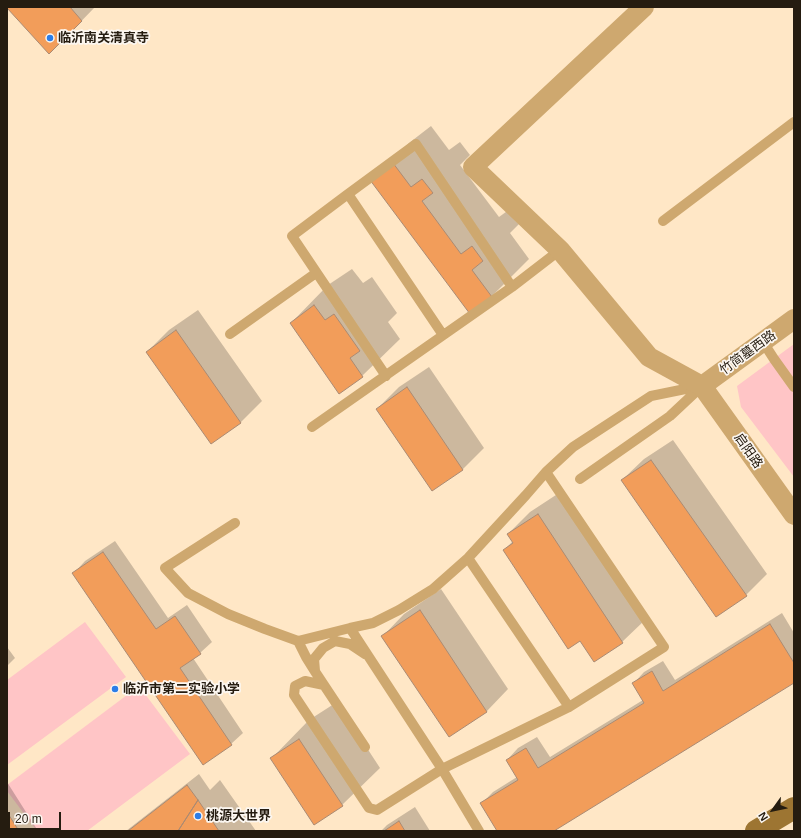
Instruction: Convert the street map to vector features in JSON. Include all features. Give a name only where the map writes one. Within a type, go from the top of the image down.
[{"type":"main road","points":[[756,831],[794,808]]},
{"type":"street","points":[[644,7],[473,167],[560,250],[649,357],[702,386]]},
{"type":"street","name":"竹简墓西路","points":[[702,386],[794,319]]},
{"type":"street","name":"启阳路","points":[[702,386],[794,516]]},
{"type":"lane","points":[[663,221],[794,122]]},
{"type":"lane","points":[[386,376],[292,236],[416,144],[512,287]]},
{"type":"lane","points":[[348,194],[443,336]]},
{"type":"lane","points":[[312,427],[512,287],[560,250]]},
{"type":"lane","points":[[230,334],[316,273]]},
{"type":"lane","points":[[762,342],[794,387]]},
{"type":"lane","points":[[235,523],[165,568],[188,593],[228,614],[298,641],[373,623],[399,610],[433,589],[468,558],[546,472],[573,447],[650,396],[702,386]]},
{"type":"lane","points":[[580,479],[670,416],[702,386]]},
{"type":"lane","points":[[324,685],[305,681],[295,686],[294,695],[369,808],[377,810],[442,769],[569,707],[664,647],[546,472]]},
{"type":"lane","points":[[468,558],[569,707]]},
{"type":"lane","points":[[350,628],[442,769],[479,831]]},
{"type":"lane","points":[[298,641],[316,673],[365,747]]},
{"type":"lane","points":[[316,673],[314,659],[323,648],[335,641],[350,644],[369,656]]},
{"type":"shaded area","points":[[794,344],[794,477],[741,407],[737,386]]},
{"type":"shaded area","points":[[85,622],[126,677],[7,765],[7,680]]},
{"type":"shaded area","points":[[139,686],[190,754],[87,831],[37,831],[7,791],[7,785]]},
{"type":"building","name":"临沂南关清真寺","points":[[7,7],[70,7],[82,21],[49,54]]},
{"type":"building","points":[[393,163],[411,187],[422,179],[433,193],[422,201],[461,254],[472,246],[483,261],[472,270],[492,297],[470,314],[370,180]]},
{"type":"building","points":[[314,305],[325,320],[334,314],[360,351],[350,358],[363,377],[339,394],[290,323]]},
{"type":"building","points":[[176,330],[241,423],[211,444],[146,352]]},
{"type":"building","points":[[407,387],[463,470],[432,491],[376,409]]},
{"type":"building","points":[[651,460],[747,596],[716,617],[621,480]]},
{"type":"building","points":[[538,514],[623,643],[594,662],[580,641],[568,649],[503,550],[513,543],[507,534]]},
{"type":"building","points":[[103,552],[156,629],[175,616],[201,654],[180,668],[232,745],[203,765],[72,573]]},
{"type":"building","points":[[420,610],[487,712],[449,737],[381,636]]},
{"type":"building","points":[[770,624],[794,663],[794,683],[554,831],[497,831],[480,803],[518,780],[506,760],[526,748],[538,768],[644,703],[632,683],[652,671],[663,691]]},
{"type":"building","points":[[299,739],[343,806],[314,825],[270,758]]},
{"type":"building","points":[[187,785],[198,800],[178,831],[128,831]]},
{"type":"building","name":"桃源大世界","points":[[198,800],[219,831],[178,831]]},
{"type":"building","points":[[7,812],[19,831],[7,831]]},
{"type":"building","points":[[399,821],[405,831],[384,831]]},
{"type":"place","name":"临沂南关清真寺","points":[[50,38]]},
{"type":"place","name":"临沂市第二实验小学","points":[[115,689]]},
{"type":"place","name":"桃源大世界","points":[[198,816]]}]
